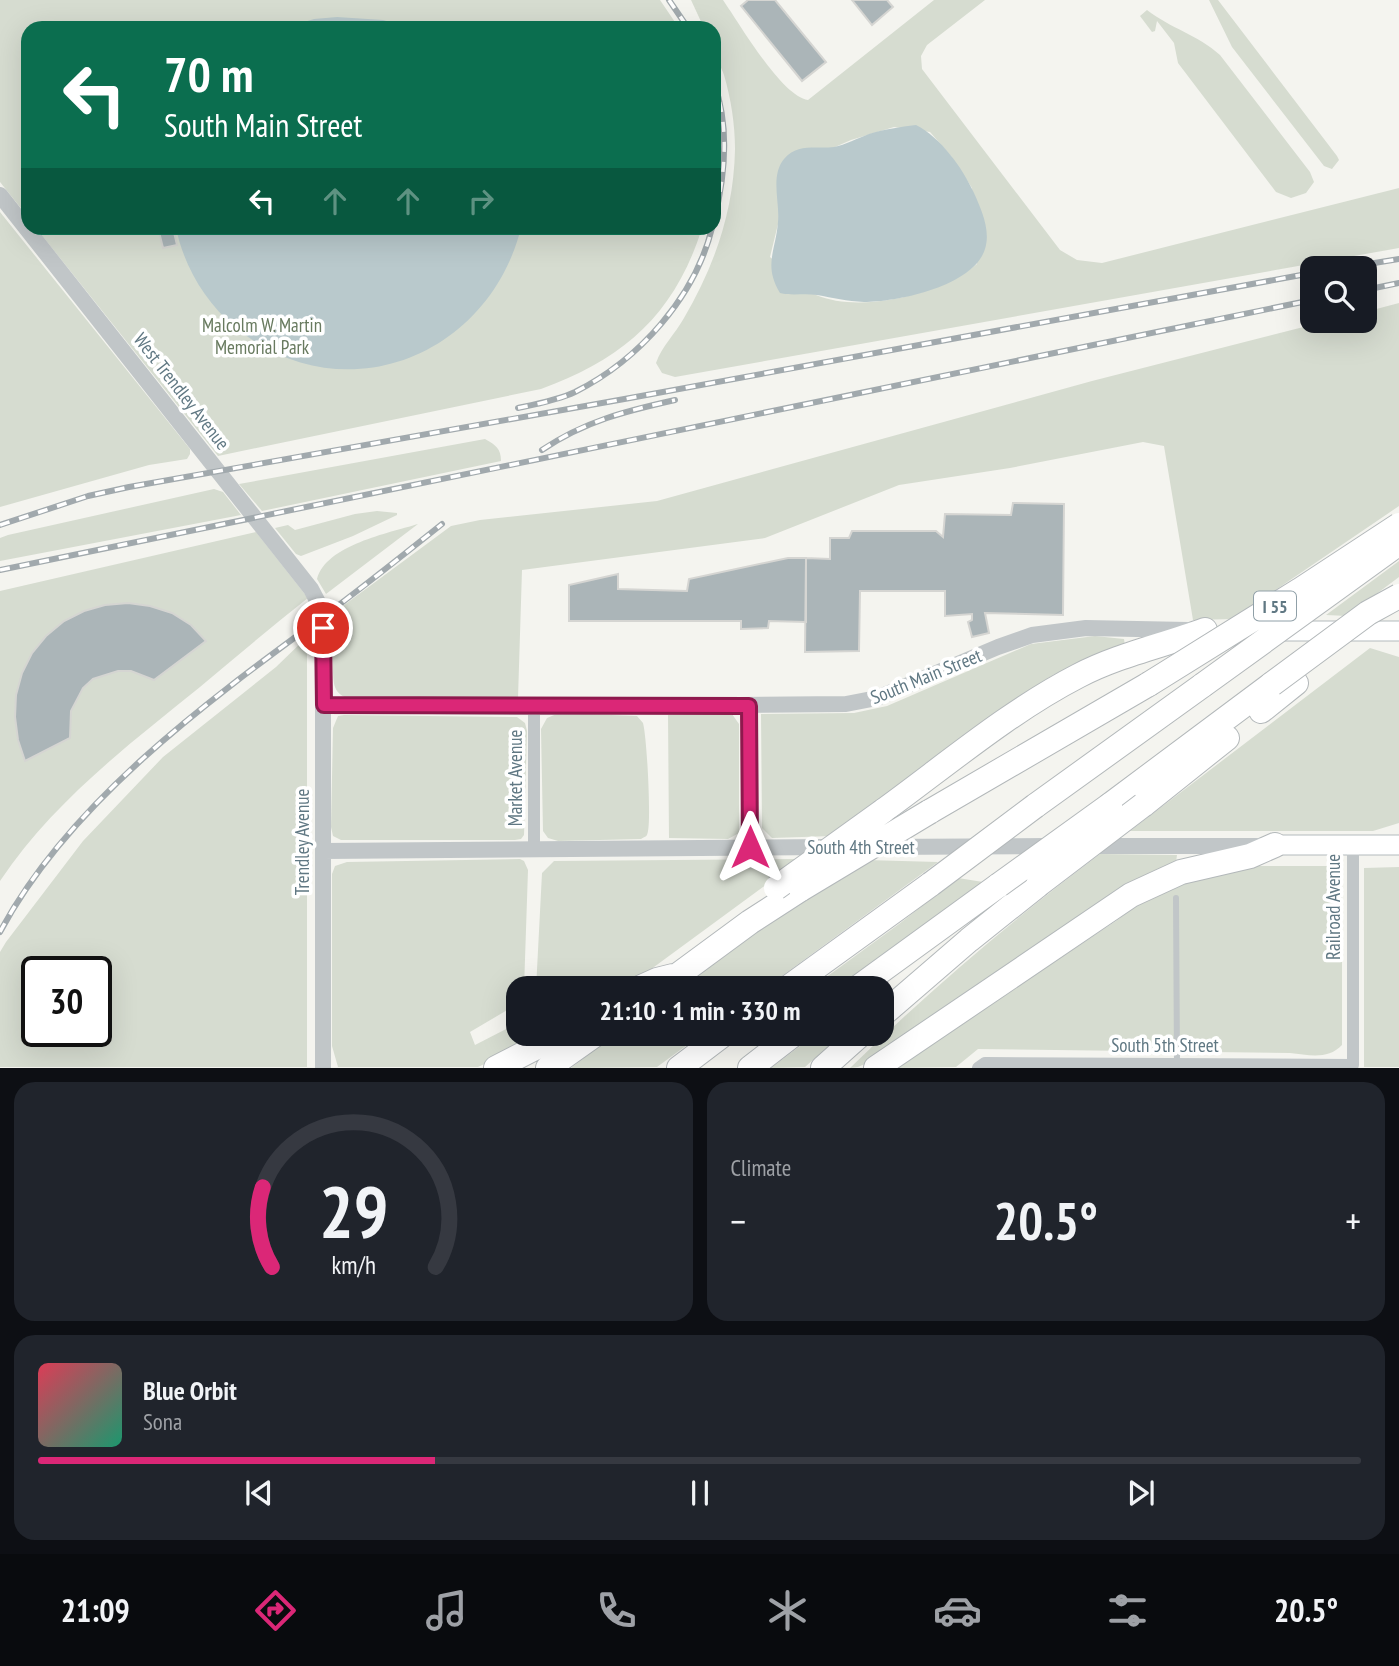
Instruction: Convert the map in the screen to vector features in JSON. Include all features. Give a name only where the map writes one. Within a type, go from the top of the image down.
[{"type":"highway","name":"I 55","points":[[676,976],[750,922],[789,888],[929,812],[1149,684],[1399,525]]},
{"type":"highway","name":"I 55","points":[[804,976],[1399,544]]},
{"type":"highway","points":[[894,1005],[969,940],[1143,805],[1368,613],[1399,596]]},
{"type":"highway","points":[[874,976],[1399,603]]},
{"type":"highway","points":[[789,888],[883,811],[1041,698],[1078,676],[1129,654],[1205,630]]},
{"type":"highway","points":[[876,1068],[1131,895],[1181,872],[1250,856],[1275,845]]},
{"type":"highway","points":[[496,1068],[539,1046]]},
{"type":"highway","points":[[548,1068],[579,1046]]},
{"type":"highway","points":[[679,1068],[708,1046]]},
{"type":"highway","points":[[750,1068],[778,1046]]},
{"type":"highway","points":[[823,1068],[848,1046]]},
{"type":"main road","name":"South Main Street","points":[[1205,630],[1399,631]]},
{"type":"main road","points":[[1364,631],[1399,643]]},
{"type":"main road","points":[[1379,845],[1399,838]]},
{"type":"main road","name":"South 4th Street","points":[[1275,845],[1399,845]]},
{"type":"street","name":"West Trendley Avenue","points":[[0,194],[21,221]]},
{"type":"street","name":"West Trendley Avenue","points":[[32,235],[311,589],[323,617]]},
{"type":"street","name":"Trendley Avenue","points":[[323,617],[323,1068]]},
{"type":"street","name":"South Main Street","points":[[324,705],[534,707],[846,704],[877,698],[1032,635],[1086,628],[1205,630]]},
{"type":"street","points":[[749,706],[750,847]]},
{"type":"street","name":"Market Avenue","points":[[534,707],[534,849]]},
{"type":"street","name":"South 4th Street","points":[[323,851],[1275,845]]},
{"type":"street","name":"Railroad Avenue","points":[[1353,845],[1353,1066]]},
{"type":"street","name":"South 5th Street","points":[[978,1068],[985,1063],[1353,1066]]},
{"type":"lane","points":[[1176,898],[1177,1064]]},
{"type":"green space","points":[[0,0],[660,0],[674,21],[21,21],[21,208],[0,182]]},
{"type":"green space","points":[[691,0],[723,0],[774,73],[798,96],[808,100],[934,0],[985,0],[927,45],[921,56],[922,69],[1060,250],[1077,260],[1102,263],[1399,188],[1399,248],[1354,256],[1300,256],[1300,266],[675,377],[662,373],[656,363],[705,278],[727,215],[735,149],[729,93],[721,68],[721,21],[701,21]],"holes":[[[894,127],[930,132],[951,156],[972,188],[977,264],[962,275],[922,292],[877,301],[834,300],[811,292],[770,257],[779,220],[778,172],[851,140]]]},
{"type":"green space","points":[[1209,0],[1218,0],[1337,156],[1339,160],[1332,169],[1324,166],[1232,47]]},
{"type":"green space","points":[[1147,10],[1203,42],[1220,55],[1310,172],[1314,182],[1306,193],[1291,198],[1276,192],[1178,63],[1174,43],[1157,21],[1155,31],[1152,32],[1140,16]]},
{"type":"green space","points":[[0,212],[190,449],[187,459],[149,465],[0,507]]},
{"type":"green space","name":"Malcolm W. Martin Memorial Park","points":[[42,235],[699,235],[677,285],[661,309],[621,348],[571,377],[541,389],[218,456]]},
{"type":"green space","points":[[1399,303],[1399,506],[1233,619],[1193,620],[1164,446],[1143,442],[1010,468],[899,485],[765,538],[522,570],[518,698],[347,698],[335,687],[332,614],[451,526],[480,520],[657,501],[1092,381],[1300,328],[1300,333],[1377,333],[1377,309]]},
{"type":"green space","points":[[485,439],[497,448],[501,461],[262,511],[239,484]]},
{"type":"green space","points":[[214,489],[223,492],[241,515],[0,561],[0,538],[8,535]]},
{"type":"green space","points":[[377,511],[397,515],[301,556],[296,554],[275,528],[288,525],[295,530]]},
{"type":"green space","points":[[418,524],[326,594],[317,579],[332,557],[360,542]]},
{"type":"green space","points":[[256,532],[308,598],[92,777],[43,826],[0,881],[0,591]]},
{"type":"green space","points":[[1399,561],[1399,577],[1347,616],[1326,615]]},
{"type":"green space","points":[[1095,636],[1124,639],[1125,646],[1053,675],[1014,700],[832,836],[772,838],[762,828],[761,714],[854,713],[887,706],[1031,644]]},
{"type":"green space","points":[[307,637],[307,1067],[0,1067],[0,952],[83,841],[163,757],[276,667]]},
{"type":"green space","points":[[1370,648],[1399,657],[1399,823],[1373,831],[1130,831]]},
{"type":"green space","points":[[559,713],[637,716],[643,723],[649,795],[649,823],[645,837],[558,841],[548,838],[543,831],[541,729],[547,718]]},
{"type":"green space","points":[[732,714],[739,724],[739,833],[728,839],[669,838],[668,715]]},
{"type":"green space","points":[[338,716],[517,717],[525,723],[527,731],[524,835],[515,840],[341,840],[333,836],[333,728]]},
{"type":"green space","points":[[1100,854],[1177,855],[1176,862],[894,1045],[894,1026],[1035,904]]},
{"type":"green space","points":[[801,859],[642,976],[537,976],[542,873],[554,861]]},
{"type":"green space","points":[[866,860],[938,862],[782,976],[695,976],[761,928]]},
{"type":"green space","points":[[524,861],[528,870],[524,976],[506,976],[506,1011],[470,1032],[475,1045],[506,1029],[506,1046],[522,1046],[478,1067],[338,1067],[332,1046],[332,874],[335,866],[347,862]]},
{"type":"green space","points":[[1249,866],[1342,866],[1342,1045],[1337,1050],[1318,1055],[978,1049],[956,1067],[894,1068],[1116,921],[1153,893],[1181,878]]},
{"type":"green space","points":[[1399,867],[1399,1067],[1364,1067],[1364,868]]},
{"type":"green space","points":[[958,878],[983,882],[858,976],[828,976]]},
{"type":"green space","points":[[599,1046],[686,1046],[657,1067],[571,1068]]},
{"type":"green space","points":[[800,1046],[829,1046],[805,1067],[771,1068]]},
{"type":"green space","points":[[873,1046],[893,1046],[867,1063],[850,1068]]},
{"type":"shaded area","points":[[337,17],[386,21],[308,21]]},
{"type":"shaded area","points":[[916,125],[934,137],[950,154],[980,206],[987,242],[978,262],[951,282],[895,299],[864,302],[812,294],[780,293],[771,266],[778,222],[776,181],[784,159],[801,149],[834,147],[875,132]]},
{"type":"shaded area","points":[[178,235],[518,235],[504,273],[477,311],[444,340],[405,359],[363,369],[320,367],[276,353],[235,327],[205,295],[190,269]]},
{"type":"building","points":[[748,0],[775,0],[826,62],[802,81],[741,6]]},
{"type":"building","points":[[852,0],[887,0],[893,7],[872,25]]},
{"type":"building","points":[[160,235],[175,235],[177,245],[163,248]]},
{"type":"building","points":[[1013,503],[1064,504],[1063,615],[985,613],[989,633],[972,637],[968,622],[972,620],[972,614],[945,616],[945,591],[860,591],[859,651],[805,652],[806,558],[830,559],[830,538],[849,538],[852,531],[936,531],[943,537],[945,514],[1011,515]]},
{"type":"building","points":[[788,558],[806,558],[806,622],[769,621],[768,628],[741,629],[741,621],[569,621],[569,585],[618,574],[618,589],[687,591],[689,579]]},
{"type":"building","points":[[128,603],[172,613],[191,625],[206,641],[154,680],[131,671],[118,671],[93,679],[83,688],[71,711],[70,738],[25,761],[18,740],[16,695],[22,673],[32,653],[46,636],[64,621],[105,605]]},
{"type":"railway","points":[[669,0],[683,21]]},
{"type":"railway","points":[[721,111],[724,134],[721,187]]},
{"type":"railway","points":[[518,408],[555,400],[575,392],[621,363],[661,324],[678,302],[704,254],[710,235]]},
{"type":"railway","points":[[1377,263],[1399,259]]},
{"type":"railway","points":[[0,525],[88,496],[129,487],[1300,275]]},
{"type":"railway","points":[[1377,288],[1399,283]]},
{"type":"railway","points":[[0,570],[1300,302]]},
{"type":"railway","points":[[542,450],[590,424],[675,400]]},
{"type":"railway","points":[[0,932],[29,885],[63,841],[142,759],[231,685],[442,524]]},
{"type":"route","points":[[323,628],[324,705],[749,706],[750,847]]}]
